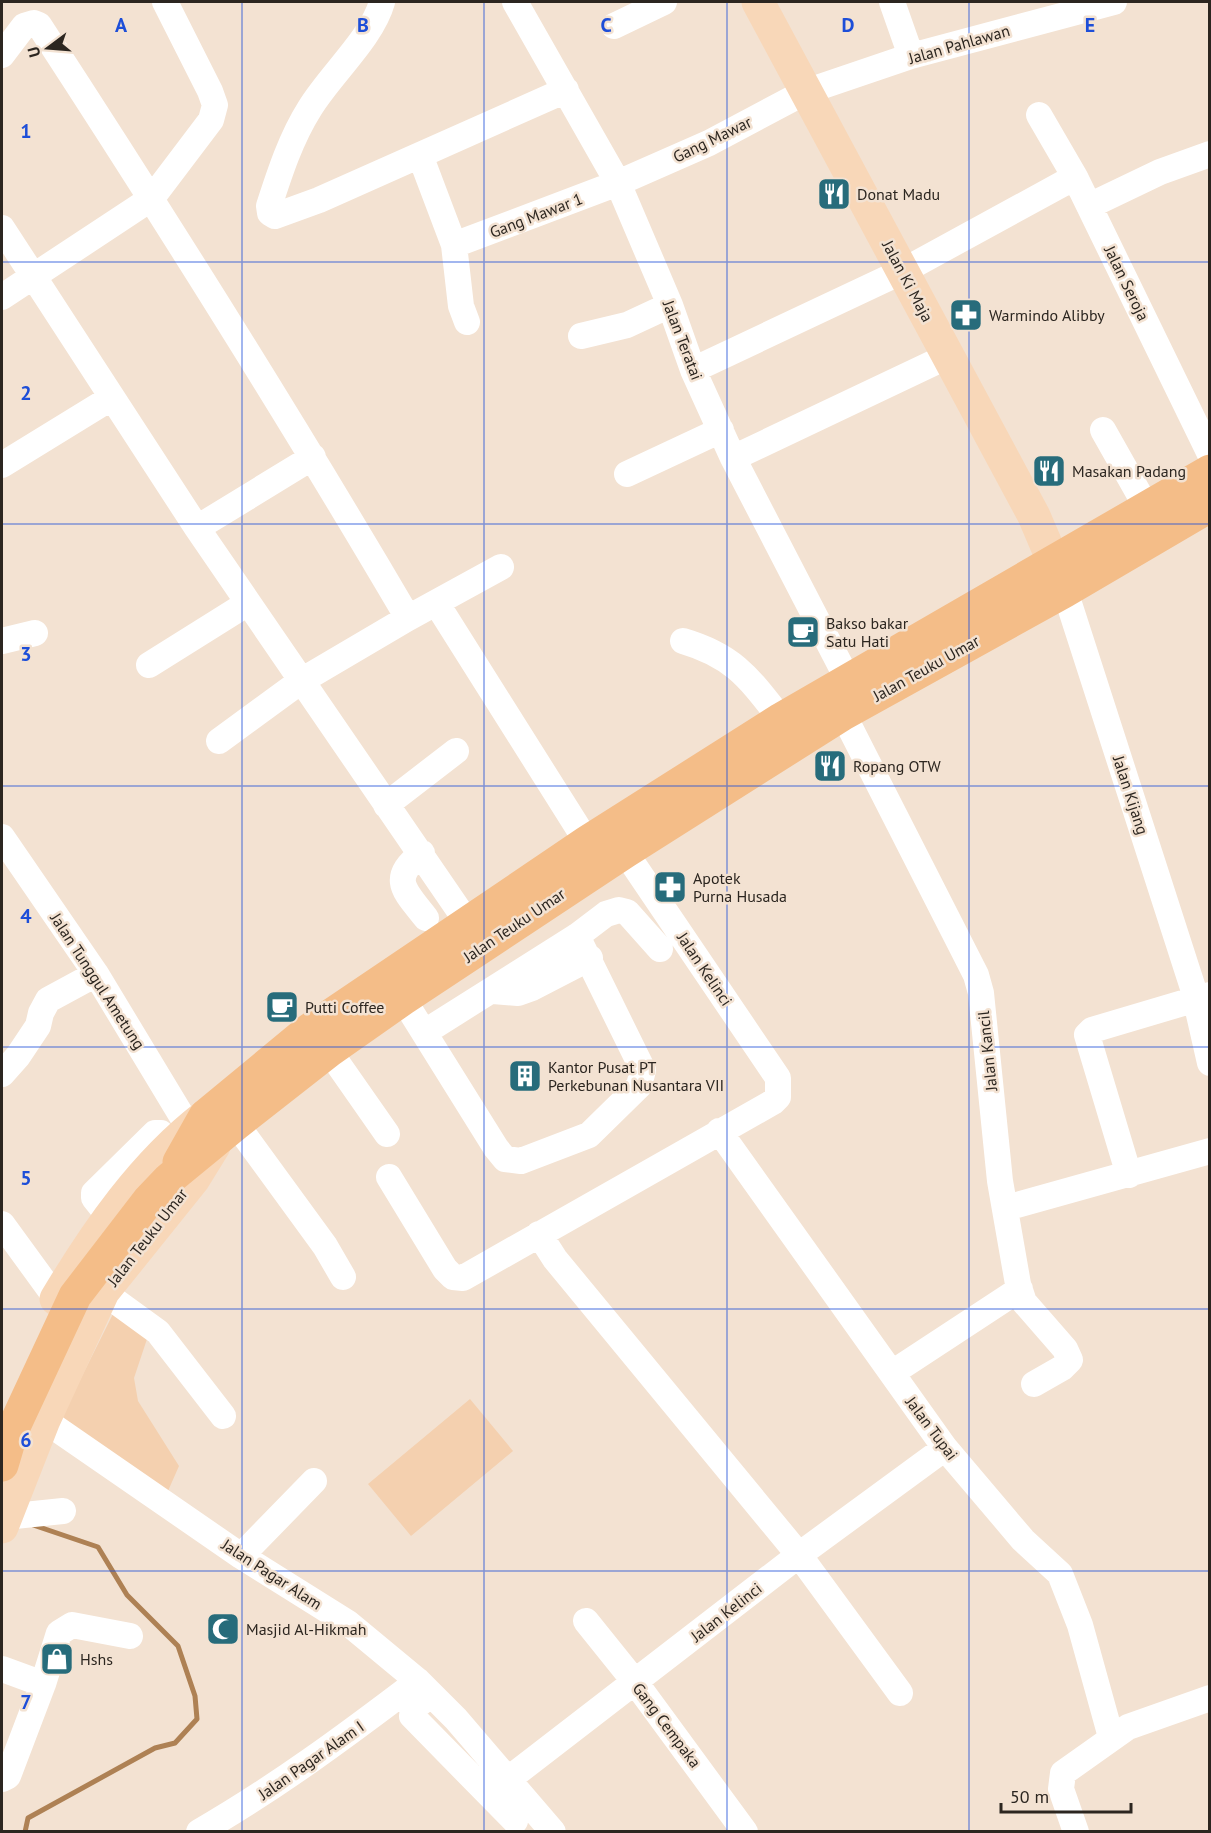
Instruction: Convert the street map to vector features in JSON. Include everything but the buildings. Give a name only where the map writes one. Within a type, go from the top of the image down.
[{"type":"highway","name":"Jalan Teuku Umar","points":[[202,1134],[625,852],[1059,577],[1147,508],[1209,471]]},
{"type":"highway","name":"Jalan Teuku Umar","points":[[202,1134],[309,1030],[586,842],[781,719],[848,680],[1209,506]]},
{"type":"highway","points":[[2,1465],[12,1431],[75,1296],[104,1255],[169,1179],[202,1134]]},
{"type":"main road","name":"Jalan Ki Maja","points":[[758,2],[1034,516],[1059,577]]},
{"type":"main road","name":"Jalan Teuku Umar","points":[[2,1425],[56,1298],[110,1218],[202,1134]]},
{"type":"main road","name":"Jalan Teuku Umar","points":[[13,1514],[44,1420],[103,1292],[193,1180],[202,1134]]},
{"type":"street","points":[[2,297],[152,198],[211,120],[215,105],[165,2]]},
{"type":"street","points":[[382,2],[363,36],[332,75],[304,118],[282,164],[269,206],[270,213],[275,216],[319,200],[566,90]]},
{"type":"street","name":"Jalan Teratai","points":[[515,2],[618,183],[670,305],[693,370],[733,458],[848,680]]},
{"type":"street","points":[[614,26],[664,2]]},
{"type":"street","points":[[892,2],[911,56]]},
{"type":"street","name":"Jalan Pahlawan","points":[[805,92],[1057,9],[1114,2]]},
{"type":"street","points":[[2,55],[24,26],[34,23],[39,25],[152,198],[313,457],[408,618]]},
{"type":"street","name":"Gang Mawar","points":[[618,183],[709,143],[805,92]]},
{"type":"street","name":"Jalan Seroja","points":[[1040,115],[1075,177],[1209,454]]},
{"type":"street","points":[[1089,206],[1160,172],[1209,154]]},
{"type":"street","points":[[420,155],[454,245],[461,306],[467,322]]},
{"type":"street","points":[[693,370],[903,271],[1075,177]]},
{"type":"street","name":"Gang Mawar 1","points":[[454,245],[618,183]]},
{"type":"street","points":[[2,228],[197,528],[386,805],[422,853],[467,922]]},
{"type":"street","points":[[581,336],[627,325],[670,305]]},
{"type":"street","points":[[733,458],[948,356]]},
{"type":"street","points":[[2,465],[111,398]]},
{"type":"street","points":[[627,474],[721,430]]},
{"type":"street","points":[[1102,430],[1147,508]]},
{"type":"street","points":[[197,528],[313,457]]},
{"type":"street","points":[[219,741],[302,681],[408,618],[501,567]]},
{"type":"street","name":"Jalan Kijang","points":[[1059,577],[1203,997],[1209,1063]]},
{"type":"street","points":[[149,665],[248,603]]},
{"type":"street","points":[[437,604],[586,842]]},
{"type":"street","points":[[2,641],[35,633]]},
{"type":"street","points":[[683,641],[712,650],[729,661],[757,687],[781,719]]},
{"type":"street","name":"Jalan Kancil","points":[[843,714],[976,975],[981,993],[1000,1181],[1020,1288],[1024,1302],[1065,1349],[1070,1360],[1062,1368],[1034,1384]]},
{"type":"street","points":[[386,805],[456,751]]},
{"type":"street","name":"Jalan Tunggul Ametung","points":[[2,837],[202,1134],[325,1246],[343,1277]]},
{"type":"street","name":"Jalan Kelinci","points":[[625,852],[773,1069],[780,1088],[778,1097],[773,1102],[719,1131]]},
{"type":"street","points":[[422,853],[405,866],[401,878],[404,888],[426,918]]},
{"type":"street","points":[[425,1032],[492,991],[518,993],[532,988],[584,947],[606,914],[620,910],[627,912],[660,949]]},
{"type":"street","points":[[415,991],[425,1032],[506,1159],[521,1161],[589,1135],[639,1086],[643,1070],[584,947]]},
{"type":"street","points":[[2,1074],[39,1026],[41,1013],[48,1000],[96,974]]},
{"type":"street","points":[[415,991],[449,1017]]},
{"type":"street","points":[[1129,1175],[1086,1038],[1088,1033],[1203,997]]},
{"type":"street","points":[[329,1051],[387,1134]]},
{"type":"street","points":[[389,1177],[445,1269],[453,1277],[463,1278],[476,1274],[539,1234],[719,1131]]},
{"type":"street","name":"Jalan Tupai","points":[[719,1131],[945,1448],[1023,1540],[1060,1574],[1080,1625],[1111,1737]]},
{"type":"street","points":[[1006,1208],[1209,1151]]},
{"type":"street","points":[[2,1224],[56,1298]]},
{"type":"street","points":[[539,1234],[555,1260],[800,1555],[900,1693]]},
{"type":"street","points":[[892,1373],[1020,1288]]},
{"type":"street","points":[[103,1292],[158,1332],[222,1416]]},
{"type":"street","name":"Jalan Pagar Alam","points":[[44,1420],[241,1556],[348,1623],[424,1688],[510,1778],[517,1820],[553,1832]]},
{"type":"street","name":"Jalan Kelinci","points":[[510,1778],[800,1555],[945,1448]]},
{"type":"street","points":[[241,1556],[314,1481]]},
{"type":"street","points":[[13,1514],[63,1511]]},
{"type":"street","name":"Gang Cempaka","points":[[586,1621],[635,1682],[745,1832]]},
{"type":"street","points":[[2,1779],[8,1776],[44,1684],[59,1633],[72,1625],[130,1636]]},
{"type":"street","points":[[2,1669],[44,1684]]},
{"type":"street","points":[[424,1688],[413,1709],[412,1716],[517,1820]]},
{"type":"street","name":"Jalan Pagar Alam I","points":[[199,1832],[255,1800],[424,1688]]},
{"type":"street","points":[[1076,1832],[1061,1789],[1063,1773],[1128,1727],[1209,1698]]},
{"type":"shaded area","points":[[117,1306],[149,1333],[134,1378],[138,1401],[179,1466],[164,1500],[57,1426]]},
{"type":"shaded area","points":[[470,1399],[513,1451],[411,1536],[368,1484]]},
{"type":"waterway","points":[[25,1832],[28,1818],[155,1748],[175,1743],[197,1719],[195,1696],[178,1646],[127,1595],[98,1547],[33,1525]]},
{"type":"place","name":"Donat Madu","points":[[834,194]]},
{"type":"place","name":"Warmindo Alibby","points":[[966,315]]},
{"type":"place","name":"Masakan Padang","points":[[1049,471]]},
{"type":"place","name":"Bakso bakar Satu Hati","points":[[803,632]]},
{"type":"place","name":"Ropang OTW","points":[[830,766]]},
{"type":"place","name":"Apotek Purna Husada","points":[[670,887]]},
{"type":"place","name":"Putti Coffee","points":[[282,1007]]},
{"type":"place","name":"Kantor Pusat PT Perkebunan Nusantara VII","points":[[525,1076]]},
{"type":"place","name":"Masjid Al-Hikmah","points":[[223,1629]]},
{"type":"place","name":"Hshs","points":[[57,1659]]}]
